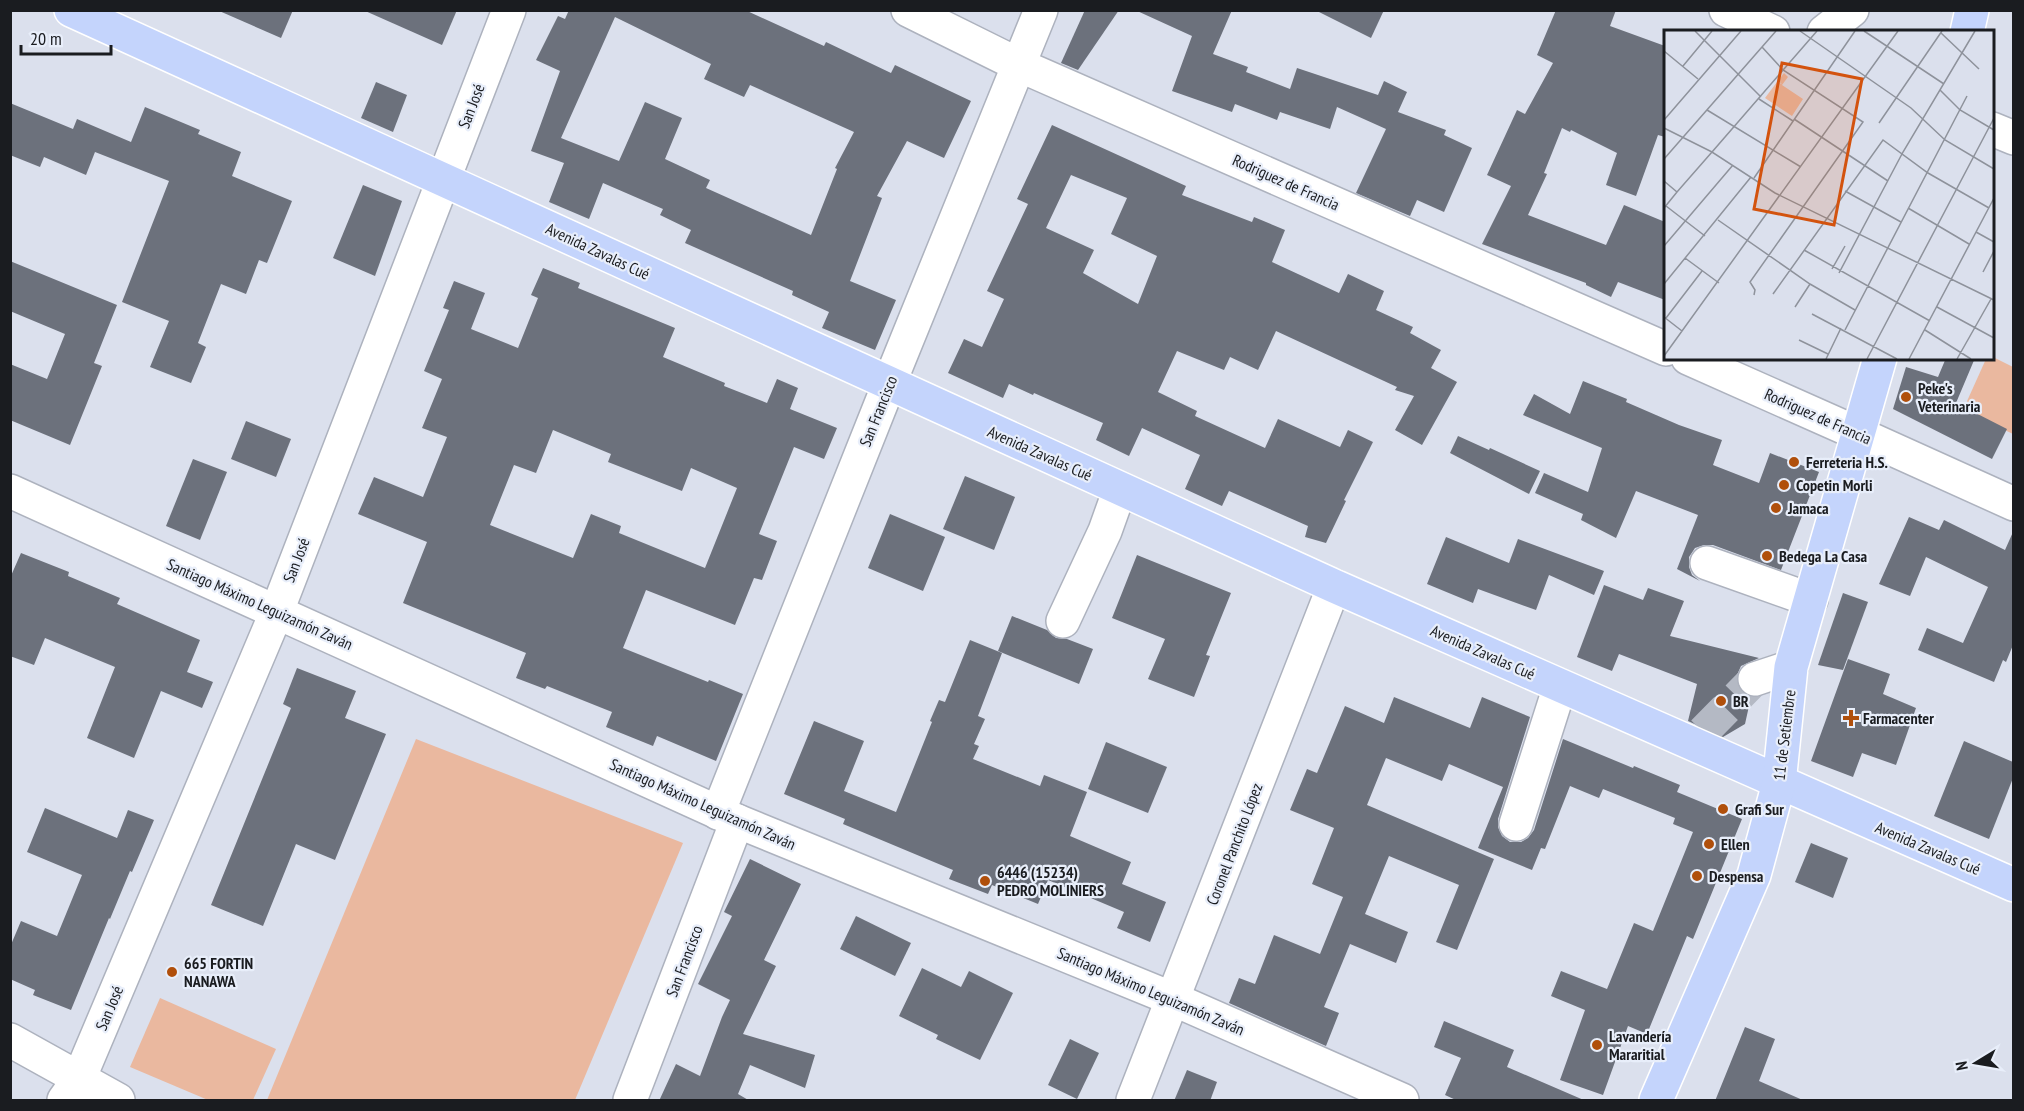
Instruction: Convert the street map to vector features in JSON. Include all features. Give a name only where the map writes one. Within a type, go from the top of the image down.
[{"type":"main road","name":"Avenida Zavalas Cué","points":[[71,10],[1334,586],[1560,686],[1698,738],[1779,783],[2013,885]]},
{"type":"main road","points":[[1967,30],[1972,10]]},
{"type":"main road","name":"11 de Setiembre","points":[[1656,1101],[1754,875],[1779,783],[1791,667],[1879,360]]},
{"type":"street","name":"San José","points":[[71,1090],[277,611],[509,10]]},
{"type":"street","name":"Rodriguez de Francia","points":[[908,10],[1019,64],[1664,348]]},
{"type":"street","name":"San Francisco","points":[[630,1101],[728,817],[889,384],[1041,10]]},
{"type":"street","points":[[1726,10],[1769,30]]},
{"type":"street","points":[[1827,30],[1852,10]]},
{"type":"street","points":[[1994,130],[2013,138]]},
{"type":"street","name":"Rodriguez de Francia","points":[[1692,360],[2013,504]]},
{"type":"street","points":[[1063,621],[1105,531],[1120,489]]},
{"type":"street","name":"Santiago Máximo Leguizamón Zaván","points":[[10,490],[728,817],[1173,999],[1402,1101]]},
{"type":"street","points":[[1707,563],[1811,600]]},
{"type":"street","name":"Coronel Panchito López","points":[[1133,1101],[1334,586]]},
{"type":"street","points":[[1755,679],[1791,667]]},
{"type":"street","points":[[1516,824],[1560,686]]},
{"type":"street","points":[[10,1040],[71,1090],[118,1101]]},
{"type":"shaded area","points":[[1994,358],[2013,367],[2013,434],[1963,410],[1986,360],[1994,360]]},
{"type":"shaded area","points":[[416,739],[683,843],[575,1100],[267,1100]]},
{"type":"shaded area","points":[[160,998],[276,1049],[253,1100],[208,1100],[130,1067]]},
{"type":"building","points":[[217,10],[293,10],[281,38]]},
{"type":"building","points":[[363,10],[457,10],[442,45]]},
{"type":"building","points":[[569,10],[745,10],[824,46],[826,42],[891,73],[895,65],[971,101],[944,158],[907,141],[877,196],[882,198],[850,281],[896,300],[875,350],[822,328],[829,312],[792,295],[793,291],[685,243],[691,230],[660,215],[663,209],[603,183],[589,219],[549,202],[564,163],[531,151],[560,71],[536,60],[558,16],[565,19]],"holes":[[[615,17],[711,64],[704,79],[744,97],[750,85],[854,132],[835,168],[837,169],[811,235],[706,188],[710,180],[665,159],[682,118],[645,102],[619,161],[561,138]]]},
{"type":"building","points":[[1085,10],[1119,10],[1078,70],[1061,63]]},
{"type":"building","points":[[1135,10],[1232,10],[1213,54],[1248,67],[1246,72],[1290,89],[1297,68],[1378,95],[1384,81],[1407,92],[1398,112],[1446,130],[1444,135],[1472,148],[1444,212],[1417,200],[1410,216],[1356,193],[1386,129],[1337,107],[1330,129],[1280,112],[1277,120],[1235,104],[1232,112],[1172,91],[1192,36]]},
{"type":"building","points":[[1315,10],[1384,10],[1371,38]]},
{"type":"building","points":[[1556,10],[1616,10],[1610,26],[1664,46],[1664,137],[1658,135],[1636,196],[1606,185],[1617,153],[1571,130],[1570,132],[1562,128],[1544,173],[1547,174],[1528,215],[1606,245],[1624,205],[1664,222],[1664,300],[1618,282],[1611,297],[1586,283],[1482,244],[1511,186],[1487,175],[1517,110],[1525,114],[1553,63],[1537,55]]},
{"type":"building","points":[[376,82],[407,95],[393,132],[361,118]]},
{"type":"building","points":[[10,103],[73,129],[77,119],[131,142],[145,107],[200,130],[198,134],[241,152],[232,176],[292,201],[267,263],[259,260],[246,294],[221,284],[198,343],[206,347],[191,383],[150,367],[169,321],[122,302],[169,181],[95,152],[86,175],[44,157],[40,167],[10,155]]},
{"type":"building","points":[[1052,125],[1186,186],[1182,195],[1252,222],[1254,217],[1285,230],[1272,262],[1339,293],[1348,274],[1384,291],[1376,310],[1413,327],[1410,333],[1441,350],[1431,368],[1457,382],[1422,445],[1395,430],[1414,396],[1395,390],[1397,387],[1276,331],[1258,370],[1230,357],[1224,370],[1177,351],[1158,392],[1197,411],[1195,416],[1265,448],[1278,419],[1340,447],[1348,430],[1373,442],[1344,500],[1346,501],[1326,543],[1305,537],[1308,526],[1229,491],[1222,506],[1185,489],[1200,455],[1142,428],[1129,456],[1096,440],[1103,423],[1009,384],[1003,398],[948,373],[964,339],[982,347],[1004,299],[987,291],[1028,204],[1017,199]],"holes":[[[1071,175],[1127,198],[1111,234],[1157,256],[1138,304],[1083,273],[1094,250],[1046,228]]]},
{"type":"building","points":[[363,185],[402,201],[375,276],[333,258]]},
{"type":"building","points":[[10,261],[117,305],[94,363],[102,366],[70,445],[10,420],[10,364],[47,379],[65,334],[10,311]]},
{"type":"building","points":[[543,268],[580,283],[578,288],[675,328],[663,357],[725,383],[724,386],[767,403],[777,379],[798,388],[790,409],[837,428],[824,459],[794,447],[759,534],[777,541],[762,580],[754,578],[735,625],[646,590],[623,648],[743,694],[716,761],[657,736],[653,746],[606,727],[612,712],[547,686],[545,689],[516,678],[526,653],[403,603],[427,542],[358,514],[374,477],[423,497],[447,437],[422,428],[442,379],[424,371],[449,310],[443,308],[454,281],[485,293],[471,329],[518,348],[538,298],[531,295]],"holes":[[[553,430],[611,454],[608,462],[682,491],[691,468],[737,488],[705,568],[619,533],[621,526],[591,514],[573,558],[490,525],[514,465],[536,473]]]},
{"type":"building","points":[[1945,360],[1974,360],[1956,403],[2007,429],[1992,459],[1893,409],[1906,367],[1938,377]]},
{"type":"building","points":[[1583,381],[1627,399],[1626,402],[1679,425],[1722,440],[1713,465],[1759,483],[1770,453],[1819,472],[1781,570],[1713,545],[1704,545],[1695,548],[1689,557],[1692,575],[1700,581],[1677,569],[1698,515],[1636,491],[1616,538],[1581,520],[1583,514],[1535,493],[1544,473],[1588,492],[1602,448],[1523,415],[1534,394],[1570,414]]},
{"type":"building","points":[[246,421],[291,439],[276,477],[231,459]]},
{"type":"building","points":[[1458,436],[1540,471],[1529,494],[1450,453]]},
{"type":"building","points":[[193,459],[227,472],[200,540],[166,526]]},
{"type":"building","points":[[965,476],[1015,497],[994,550],[943,529]]},
{"type":"building","points":[[890,514],[945,537],[923,591],[868,568]]},
{"type":"building","points":[[1909,517],[1939,530],[1944,520],[2005,550],[2013,532],[2013,645],[2006,662],[2003,660],[1994,682],[1918,650],[1927,628],[1963,643],[1988,587],[1926,557],[1910,596],[1879,584]]},
{"type":"building","points":[[1446,537],[1509,563],[1518,539],[1604,571],[1594,595],[1549,575],[1536,610],[1478,589],[1473,603],[1427,584]]},
{"type":"building","points":[[21,553],[69,572],[68,576],[120,598],[117,604],[200,640],[187,672],[213,682],[202,708],[161,691],[134,758],[87,738],[115,667],[45,638],[34,665],[10,656],[10,578]]},
{"type":"building","points":[[1137,555],[1231,593],[1206,655],[1210,656],[1194,697],[1148,679],[1165,639],[1112,618]]},
{"type":"building","points":[[1604,585],[1643,600],[1648,588],[1684,601],[1670,636],[1759,658],[1741,666],[1737,675],[1737,685],[1743,693],[1751,697],[1745,724],[1723,737],[1688,721],[1697,684],[1619,654],[1612,671],[1577,657]]},
{"type":"building","points":[[1843,593],[1868,602],[1843,670],[1818,665]]},
{"type":"building","points":[[1012,616],[1047,630],[1056,638],[1067,639],[1093,649],[1079,684],[998,651]]},
{"type":"building","points":[[970,640],[1002,653],[978,716],[985,719],[974,744],[979,746],[973,759],[1040,786],[1044,775],[1087,792],[1070,836],[1131,862],[1122,884],[1166,902],[1150,942],[1117,928],[1124,912],[1048,880],[1038,904],[992,885],[988,894],[949,879],[953,870],[843,824],[845,819],[784,794],[814,721],[864,741],[844,791],[896,812],[939,700],[945,702]]},
{"type":"building","name":"Farmacenter","points":[[1848,659],[1890,674],[1883,694],[1916,708],[1896,765],[1862,753],[1853,777],[1811,761]]},
{"type":"building","points":[[297,668],[356,691],[345,718],[386,734],[335,860],[296,844],[263,926],[211,905],[291,708],[283,704]]},
{"type":"building","points":[[1394,697],[1470,728],[1482,697],[1530,717],[1498,819],[1498,827],[1502,836],[1510,842],[1521,842],[1528,838],[1534,830],[1563,739],[1680,785],[1677,792],[1742,819],[1693,939],[1687,936],[1647,1034],[1628,1026],[1603,1095],[1560,1080],[1585,1010],[1551,996],[1561,971],[1607,989],[1634,923],[1653,931],[1693,832],[1673,824],[1675,818],[1603,789],[1599,798],[1570,786],[1545,849],[1541,848],[1532,870],[1478,848],[1503,787],[1449,764],[1442,781],[1386,758],[1367,805],[1494,859],[1457,950],[1436,942],[1459,885],[1389,856],[1365,914],[1408,932],[1396,963],[1350,944],[1324,1007],[1339,1013],[1326,1046],[1229,1003],[1239,978],[1255,984],[1274,935],[1320,954],[1343,897],[1312,884],[1334,828],[1290,810],[1307,769],[1317,773],[1345,706],[1384,723]]},
{"type":"building","points":[[1964,741],[2013,762],[2013,778],[1989,839],[1934,816]]},
{"type":"building","points":[[1106,742],[1167,767],[1148,813],[1088,789]]},
{"type":"building","points":[[45,808],[117,838],[128,810],[154,820],[109,918],[71,1010],[33,995],[35,990],[10,979],[10,947],[21,921],[57,936],[82,875],[27,852]]},
{"type":"building","points":[[1811,843],[1848,858],[1833,898],[1795,882]]},
{"type":"building","points":[[750,859],[801,884],[764,960],[776,966],[743,1034],[815,1055],[805,1088],[750,1065],[738,1094],[750,1101],[659,1101],[676,1064],[700,1076],[730,1000],[698,984],[732,916],[724,912]]},
{"type":"building","points":[[856,916],[911,943],[895,976],[840,949]]},
{"type":"building","points":[[922,968],[961,987],[969,971],[1013,993],[980,1060],[936,1039],[938,1035],[899,1016]]},
{"type":"building","points":[[1444,1021],[1514,1050],[1507,1067],[1586,1101],[1458,1101],[1445,1095],[1461,1058],[1434,1047]]},
{"type":"building","points":[[1745,1027],[1775,1039],[1759,1081],[1805,1101],[1715,1101]]},
{"type":"building","points":[[1070,1039],[1099,1053],[1077,1099],[1048,1085]]},
{"type":"building","points":[[1187,1070],[1217,1082],[1210,1101],[1174,1101]]},
{"type":"tunnel","points":[[1703,732],[1755,679]]},
{"type":"place","name":"Peke's Veterinaria","points":[[1906,397]]},
{"type":"place","name":"Ferreteria H.S.","points":[[1794,462]]},
{"type":"place","name":"Copetin Morli","points":[[1784,485]]},
{"type":"place","name":"Jamaca","points":[[1776,508]]},
{"type":"place","name":"Bedega La Casa","points":[[1767,556]]},
{"type":"place","name":"BR","points":[[1721,701]]},
{"type":"place","name":"Farmacenter","points":[[1851,718]]},
{"type":"place","name":"Grafi Sur","points":[[1723,809]]},
{"type":"place","name":"Ellen","points":[[1709,844]]},
{"type":"place","name":"Despensa","points":[[1697,876]]},
{"type":"place","name":"6446 (15234) PEDRO MOLINIERS","points":[[985,881]]},
{"type":"place","name":"665 FORTIN NANAWA","points":[[172,972]]},
{"type":"place","name":"Lavandería Mararitial","points":[[1597,1045]]}]
